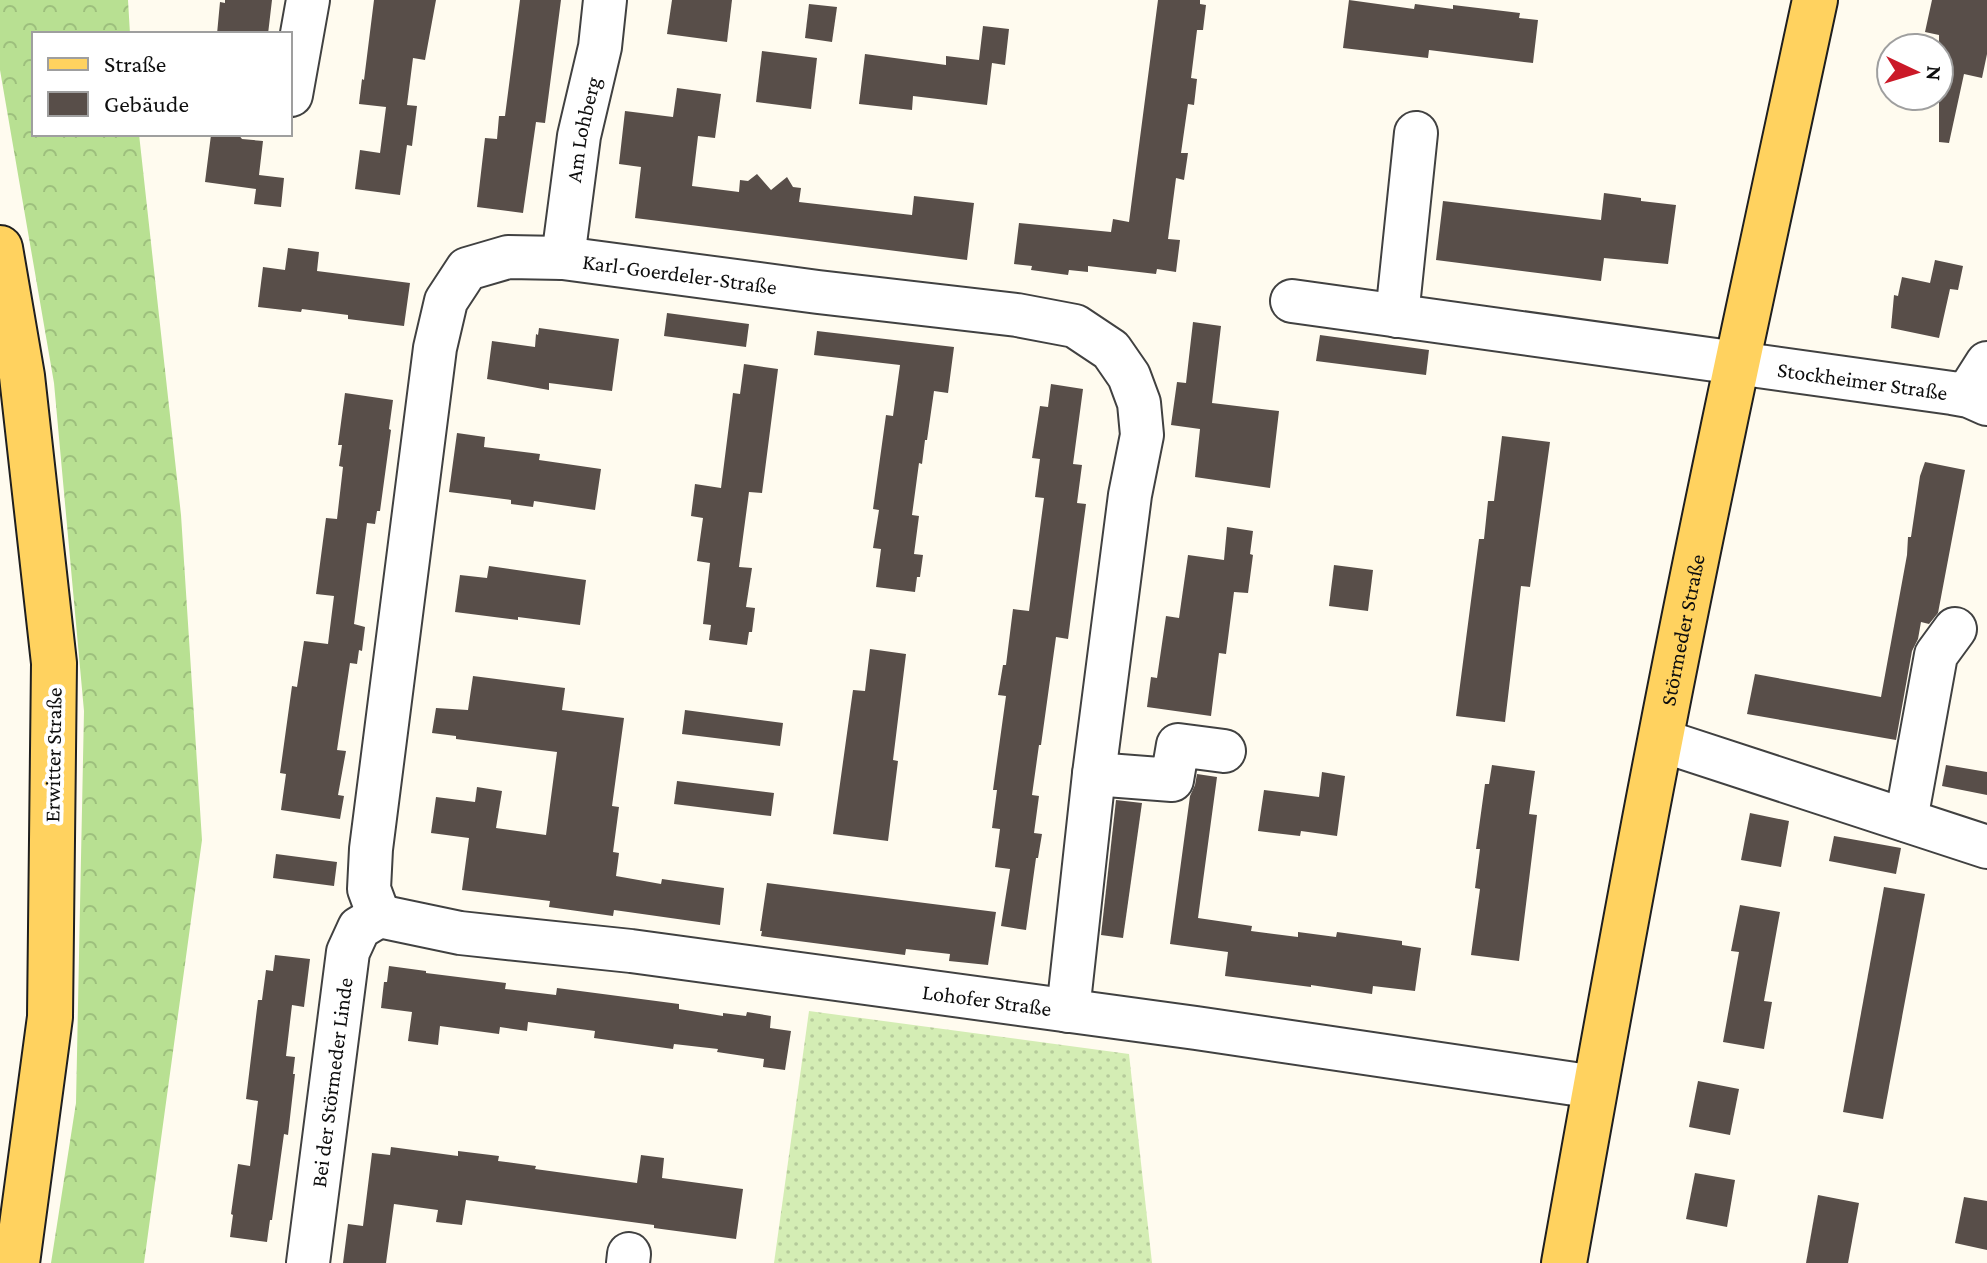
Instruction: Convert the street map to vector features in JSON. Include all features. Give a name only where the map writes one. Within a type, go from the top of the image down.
[{"type":"main road","name":"Störmeder Straße","points":[[1564,1263],[1660,740],[1815,0]]},
{"type":"main road","name":"Erwitter Straße","points":[[0,248],[22,376],[54,663],[50,1017],[17,1263]]},
{"type":"street","points":[[292,89],[308,0]]},
{"type":"street","name":"Am Lohberg","points":[[563,258],[579,136],[600,47],[605,0]]},
{"type":"street","points":[[1397,316],[1416,133]]},
{"type":"street","name":"Karl-Goerdeler-Straße","points":[[379,916],[369,889],[371,849],[435,348],[446,301],[467,269],[508,257],[563,258],[1017,315],[1075,326],[1111,350],[1129,376],[1139,403],[1142,435],[1130,495],[1094,774],[1068,1011]]},
{"type":"street","name":"Stockheimer Straße","points":[[1292,301],[1737,362],[1981,388]]},
{"type":"street","points":[[1906,820],[1936,655],[1955,629]]},
{"type":"street","points":[[1660,740],[1987,847]]},
{"type":"street","points":[[1094,774],[1172,780],[1178,745],[1224,751]]},
{"type":"street","name":"Lohofer Straße","points":[[379,916],[460,933],[631,951],[1595,1087]]},
{"type":"street","name":"Bei der Störmeder Linde","points":[[308,1263],[348,952],[359,928],[379,916]]},
{"type":"green space","points":[[0,0],[128,0],[130,32],[32,32],[32,136],[139,136],[181,515],[202,840],[144,1263],[51,1263],[76,1103],[84,711],[54,383],[0,70]]},
{"type":"green space","points":[[809,1011],[1129,1054],[1152,1263],[774,1263]]},
{"type":"building","points":[[225,0],[272,0],[268,32],[217,32],[220,2],[225,3]]},
{"type":"building","points":[[374,0],[436,0],[425,60],[413,58],[407,105],[417,106],[412,146],[407,145],[400,195],[355,189],[360,150],[380,153],[386,107],[359,104]]},
{"type":"building","points":[[520,0],[561,0],[545,123],[536,122],[523,213],[477,207],[485,138],[497,139],[499,116],[505,116]]},
{"type":"building","points":[[672,0],[732,0],[727,42],[667,34]]},
{"type":"building","points":[[1158,0],[1200,0],[1200,4],[1206,5],[1203,30],[1197,30],[1191,78],[1197,79],[1194,105],[1188,104],[1181,153],[1188,153],[1184,180],[1176,178],[1168,239],[1180,240],[1176,272],[1157,269],[1156,274],[1088,266],[1088,272],[1069,270],[1068,275],[1031,270],[1032,266],[1014,264],[1019,223],[1111,232],[1113,219],[1129,222]]},
{"type":"building","points":[[1349,0],[1414,9],[1415,4],[1453,9],[1453,5],[1520,13],[1519,18],[1538,20],[1533,63],[1429,50],[1428,58],[1343,48]]},
{"type":"building","points":[[1932,0],[1987,0],[1987,54],[1982,78],[1964,74],[1949,143],[1939,142],[1939,112],[1955,112],[1955,32],[1925,32]]},
{"type":"building","points":[[809,4],[837,7],[832,42],[805,38]]},
{"type":"building","points":[[983,26],[1009,29],[1005,65],[992,63],[987,105],[913,96],[912,110],[859,104],[865,54],[946,65],[946,56],[979,60]]},
{"type":"building","points":[[762,51],[817,58],[811,109],[756,102]]},
{"type":"building","points":[[677,88],[721,94],[715,138],[698,136],[692,186],[739,192],[740,180],[748,181],[757,174],[771,190],[787,177],[793,187],[801,188],[799,202],[912,215],[914,196],[974,203],[967,260],[635,218],[641,167],[619,164],[625,111],[673,117]]},
{"type":"building","points":[[211,136],[240,136],[242,139],[263,141],[259,175],[284,178],[281,207],[254,204],[256,189],[205,182]]},
{"type":"building","points":[[1604,193],[1676,205],[1668,264],[1604,258],[1601,281],[1436,260],[1443,201],[1601,220]]},
{"type":"building","points":[[288,248],[319,252],[317,271],[410,283],[404,326],[302,309],[301,312],[258,307],[263,267],[285,270]]},
{"type":"building","points":[[1935,260],[1963,266],[1958,290],[1950,289],[1939,338],[1891,328],[1894,295],[1898,296],[1902,277],[1930,283]]},
{"type":"building","points":[[667,313],[749,324],[746,347],[664,336]]},
{"type":"building","points":[[1193,322],[1221,326],[1212,403],[1279,411],[1270,488],[1195,477],[1200,429],[1171,425],[1177,382],[1186,383]]},
{"type":"building","points":[[539,328],[619,339],[612,391],[549,383],[549,390],[487,379],[492,341],[535,347]]},
{"type":"building","points":[[817,331],[954,347],[948,393],[934,391],[922,464],[919,463],[912,515],[919,516],[914,554],[923,555],[915,592],[876,587],[881,549],[873,548],[879,510],[873,509],[886,415],[893,416],[900,365],[814,355]]},
{"type":"building","points":[[1320,335],[1429,350],[1426,375],[1316,361]]},
{"type":"building","points":[[744,364],[778,369],[762,493],[749,492],[739,567],[752,568],[746,607],[755,608],[747,645],[709,640],[711,625],[703,624],[710,563],[697,561],[703,518],[691,516],[695,484],[721,488],[733,393],[740,394]]},
{"type":"building","points":[[1051,384],[1083,389],[1073,464],[1082,465],[1077,503],[1086,504],[1068,639],[1056,637],[1039,745],[1032,795],[1039,796],[1034,833],[1042,834],[1026,930],[1001,926],[1010,869],[995,867],[1000,829],[992,828],[997,790],[993,790],[1006,696],[998,695],[1003,665],[1006,665],[1013,609],[1029,611],[1044,498],[1035,497],[1040,459],[1032,458],[1040,406],[1048,407]]},
{"type":"building","points":[[345,393],[393,400],[380,511],[377,511],[375,524],[367,523],[354,624],[365,627],[362,651],[359,650],[357,664],[350,663],[337,750],[346,751],[338,795],[344,796],[340,819],[281,810],[286,774],[280,773],[292,686],[297,687],[304,641],[328,644],[334,596],[316,594],[326,518],[337,519],[343,467],[339,466],[342,445],[338,445]]},
{"type":"building","points":[[457,433],[485,437],[484,447],[540,454],[539,460],[601,469],[595,510],[534,501],[533,507],[511,504],[511,500],[449,492]]},
{"type":"building","points":[[1502,436],[1550,442],[1530,587],[1521,586],[1505,722],[1456,716],[1479,539],[1484,539],[1488,501],[1494,501]]},
{"type":"building","points":[[1925,462],[1965,470],[1938,613],[1929,624],[1921,622],[1912,651],[1896,740],[1747,714],[1755,674],[1881,697],[1908,537],[1911,537]]},
{"type":"building","points":[[1227,527],[1253,531],[1250,554],[1253,555],[1248,593],[1234,592],[1226,654],[1219,653],[1211,716],[1147,707],[1151,677],[1157,678],[1166,616],[1179,618],[1188,555],[1224,560]]},
{"type":"building","points":[[1334,565],[1373,570],[1368,611],[1329,606]]},
{"type":"building","points":[[489,566],[586,580],[580,625],[455,612],[460,575],[487,578]]},
{"type":"building","points":[[870,649],[906,654],[893,760],[898,761],[888,841],[833,834],[853,690],[865,691]]},
{"type":"building","points":[[473,676],[565,688],[562,710],[624,718],[612,806],[619,807],[613,852],[619,853],[616,876],[661,884],[662,879],[724,888],[720,925],[614,910],[613,916],[549,907],[550,901],[462,890],[469,838],[431,833],[436,797],[475,802],[477,787],[502,791],[496,828],[546,835],[557,752],[432,733],[436,708],[468,710]]},
{"type":"building","points":[[685,710],[783,723],[780,746],[682,734]]},
{"type":"building","points":[[1492,765],[1535,771],[1529,814],[1537,815],[1519,961],[1471,955],[1480,889],[1475,888],[1480,849],[1476,849],[1485,784],[1489,784]]},
{"type":"building","points":[[1946,765],[1987,772],[1987,795],[1942,786]]},
{"type":"building","points":[[1322,772],[1345,776],[1337,836],[1301,831],[1300,836],[1258,831],[1264,790],[1319,797]]},
{"type":"building","points":[[1197,774],[1217,777],[1198,918],[1252,926],[1251,931],[1298,937],[1298,932],[1336,937],[1337,932],[1402,941],[1402,945],[1421,948],[1415,991],[1373,986],[1372,994],[1225,976],[1228,952],[1170,944],[1190,796]]},
{"type":"building","points":[[677,781],[774,793],[771,816],[674,804]]},
{"type":"building","points":[[1116,800],[1142,803],[1123,938],[1101,935]]},
{"type":"building","points":[[1750,813],[1789,821],[1781,867],[1741,860]]},
{"type":"building","points":[[1834,836],[1901,848],[1896,874],[1829,861]]},
{"type":"building","points":[[276,854],[337,862],[334,886],[273,878]]},
{"type":"building","points":[[767,883],[996,912],[988,965],[949,961],[950,954],[906,949],[905,955],[761,936]]},
{"type":"building","points":[[1884,887],[1925,894],[1883,1119],[1843,1112]]},
{"type":"building","points":[[1740,905],[1780,912],[1764,1001],[1772,1002],[1764,1049],[1723,1042],[1739,952],[1731,951]]},
{"type":"building","points":[[275,955],[310,959],[304,1007],[292,1005],[286,1056],[295,1057],[295,1074],[288,1135],[284,1134],[267,1242],[230,1237],[238,1164],[250,1166],[258,1101],[246,1099],[258,1000],[262,1000],[266,970],[273,971]]},
{"type":"building","points":[[389,966],[506,983],[505,989],[556,995],[557,988],[679,1004],[679,1009],[723,1016],[723,1013],[746,1016],[747,1012],[771,1016],[770,1028],[791,1031],[785,1070],[763,1067],[764,1059],[717,1052],[718,1049],[674,1044],[673,1049],[594,1038],[595,1031],[528,1022],[527,1031],[500,1027],[499,1034],[440,1026],[438,1045],[408,1041],[412,1012],[381,1008]]},
{"type":"building","points":[[1698,1081],[1739,1089],[1730,1135],[1689,1127]]},
{"type":"building","points":[[391,1147],[458,1156],[458,1151],[499,1156],[498,1161],[536,1166],[535,1169],[637,1183],[641,1155],[664,1158],[662,1178],[743,1189],[736,1239],[466,1200],[462,1225],[436,1222],[438,1210],[394,1204],[386,1263],[343,1263],[348,1224],[363,1226],[372,1153],[390,1155]]},
{"type":"building","points":[[1695,1173],[1735,1180],[1727,1227],[1686,1219]]},
{"type":"building","points":[[1818,1195],[1859,1203],[1848,1263],[1806,1263]]},
{"type":"building","points":[[1964,1197],[1987,1201],[1987,1250],[1955,1243]]}]
